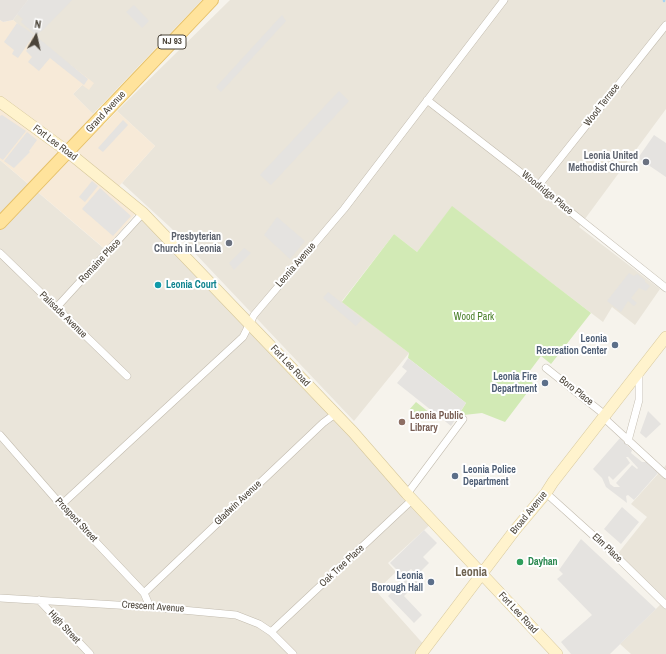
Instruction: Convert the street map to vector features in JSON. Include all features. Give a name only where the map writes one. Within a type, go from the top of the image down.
[{"type":"main road","name":"Grand Avenue","points":[[0,223],[212,0]]},
{"type":"main road","name":"Fort Lee Road","points":[[0,103],[68,152],[143,213],[353,432],[410,497],[557,654]]},
{"type":"main road","name":"Broad Avenue","points":[[421,654],[666,337]]},
{"type":"street","name":"Leonia Avenue","points":[[61,505],[243,337],[260,307],[344,209],[504,0]]},
{"type":"street","name":"Wood Terrace","points":[[538,186],[666,25]]},
{"type":"street","name":"Woodridge Place","points":[[427,100],[666,288]]},
{"type":"street","name":"Romaine Place","points":[[56,308],[143,213]]},
{"type":"street","name":"Palisade Avenue","points":[[0,253],[127,376]]},
{"type":"street","name":"Boro Place","points":[[546,368],[604,416],[628,441],[666,476]]},
{"type":"street","points":[[628,441],[639,400],[639,372]]},
{"type":"street","name":"Gladwin Avenue","points":[[144,592],[317,428],[335,414]]},
{"type":"street","name":"Oak Tree Place","points":[[270,632],[410,497],[463,419]]},
{"type":"street","name":"Prospect Street","points":[[0,435],[61,505],[144,592],[150,607]]},
{"type":"street","name":"Elm Place","points":[[546,493],[616,556],[666,605]]},
{"type":"street","name":"Crescent Avenue","points":[[0,598],[150,607],[236,615],[259,624],[270,632],[293,654]]},
{"type":"street","name":"High Street","points":[[39,600],[90,654]]},
{"type":"shaded area","points":[[0,0],[28,0],[13,20],[3,22],[0,20]]},
{"type":"shaded area","points":[[28,0],[202,0],[93,114],[73,94],[82,85],[13,20]]},
{"type":"shaded area","points":[[28,0],[72,0],[43,30],[36,35],[21,22],[23,19],[17,14]]},
{"type":"shaded area","points":[[230,0],[666,0],[666,109],[579,227],[660,289],[635,325],[612,307],[603,322],[452,207],[417,252],[394,234],[342,301],[409,353],[354,421],[171,228],[122,183],[155,146],[117,111]]},
{"type":"shaded area","points":[[134,5],[149,21],[142,28],[126,12]]},
{"type":"shaded area","points":[[282,15],[286,21],[221,92],[216,87]]},
{"type":"shaded area","points":[[0,20],[3,22],[13,20],[94,83],[89,90],[82,85],[73,94],[104,125],[117,111],[155,146],[112,194],[135,214],[105,249],[0,160]]},
{"type":"shaded area","points":[[17,23],[34,35],[18,58],[12,54],[14,50],[4,42]]},
{"type":"shaded area","points":[[37,37],[88,79],[84,85],[50,58],[39,71],[28,62],[32,57],[26,51]]},
{"type":"shaded area","points":[[339,91],[349,101],[271,185],[260,175]]},
{"type":"shaded area","points":[[2,115],[26,131],[3,160],[0,158],[0,116]]},
{"type":"shaded area","points":[[123,120],[128,125],[103,152],[98,148]]},
{"type":"shaded area","points":[[27,132],[37,140],[29,151],[30,152],[14,168],[4,161]]},
{"type":"shaded area","points":[[654,135],[666,143],[666,177],[638,158]]},
{"type":"shaded area","points":[[0,160],[108,252],[143,213],[433,522],[388,563],[396,572],[376,591],[426,647],[421,654],[0,654]]},
{"type":"shaded area","points":[[92,181],[98,186],[85,202],[79,197]]},
{"type":"shaded area","points":[[100,188],[131,216],[113,236],[82,209]]},
{"type":"shaded area","points":[[277,217],[305,241],[290,259],[264,235]]},
{"type":"shaded area","points":[[244,248],[251,253],[234,270],[229,263]]},
{"type":"shaded area","points":[[629,273],[634,276],[637,274],[650,286],[646,291],[639,288],[631,298],[637,303],[634,306],[628,301],[621,312],[607,301]]},
{"type":"shaded area","points":[[328,292],[362,319],[356,326],[323,298]]},
{"type":"shaded area","points":[[408,358],[466,403],[451,426],[397,383],[407,371],[402,367]]},
{"type":"shaded area","points":[[648,411],[661,424],[646,438],[640,433]]},
{"type":"shaded area","points":[[620,438],[632,450],[631,453],[642,462],[647,462],[658,473],[634,500],[628,495],[626,496],[627,503],[606,487],[602,478],[593,469]],"holes":[[[626,457],[628,457],[638,468],[637,469],[632,465],[616,483],[620,487],[614,487],[610,484],[608,477],[609,476],[613,480],[630,463]]]},
{"type":"shaded area","points":[[666,465],[666,654],[631,654],[620,644],[663,602],[616,556],[647,517],[631,504]]},
{"type":"shaded area","points":[[622,507],[639,522],[621,544],[604,529]]},
{"type":"shaded area","points":[[424,530],[437,543],[423,557],[429,563],[417,575],[411,569],[403,576],[390,563]]},
{"type":"shaded area","points":[[581,539],[656,609],[610,654],[571,654],[561,642],[592,615],[557,579],[563,574],[559,570]]},
{"type":"shaded area","points":[[411,574],[418,582],[404,596],[422,615],[414,623],[388,596]]},
{"type":"green space","name":"Wood Park","points":[[452,206],[591,313],[551,364],[541,356],[529,372],[533,385],[505,422],[482,413],[464,415],[461,411],[466,403],[408,358],[409,353],[342,302],[394,234],[417,252]]},
{"type":"green space","points":[[416,402],[430,413],[423,421],[409,410]]},
{"type":"place","name":"Leonia United Methodist Church","points":[[646,162]]},
{"type":"place","name":"Presbyterian Church in Leonia","points":[[229,243]]},
{"type":"place","name":"Leonia Court","points":[[158,285]]},
{"type":"place","name":"Leonia Recreation Center","points":[[615,345]]},
{"type":"place","name":"Leonia Fire Department","points":[[545,383]]},
{"type":"place","name":"Leonia Public Library","points":[[402,422]]},
{"type":"place","name":"Leonia Police Department","points":[[455,476]]},
{"type":"place","name":"Dayhan","points":[[520,562]]},
{"type":"place","name":"Leonia Borough Hall","points":[[431,582]]},
{"type":"district","name":"Leonia","points":[[471,573]]}]
